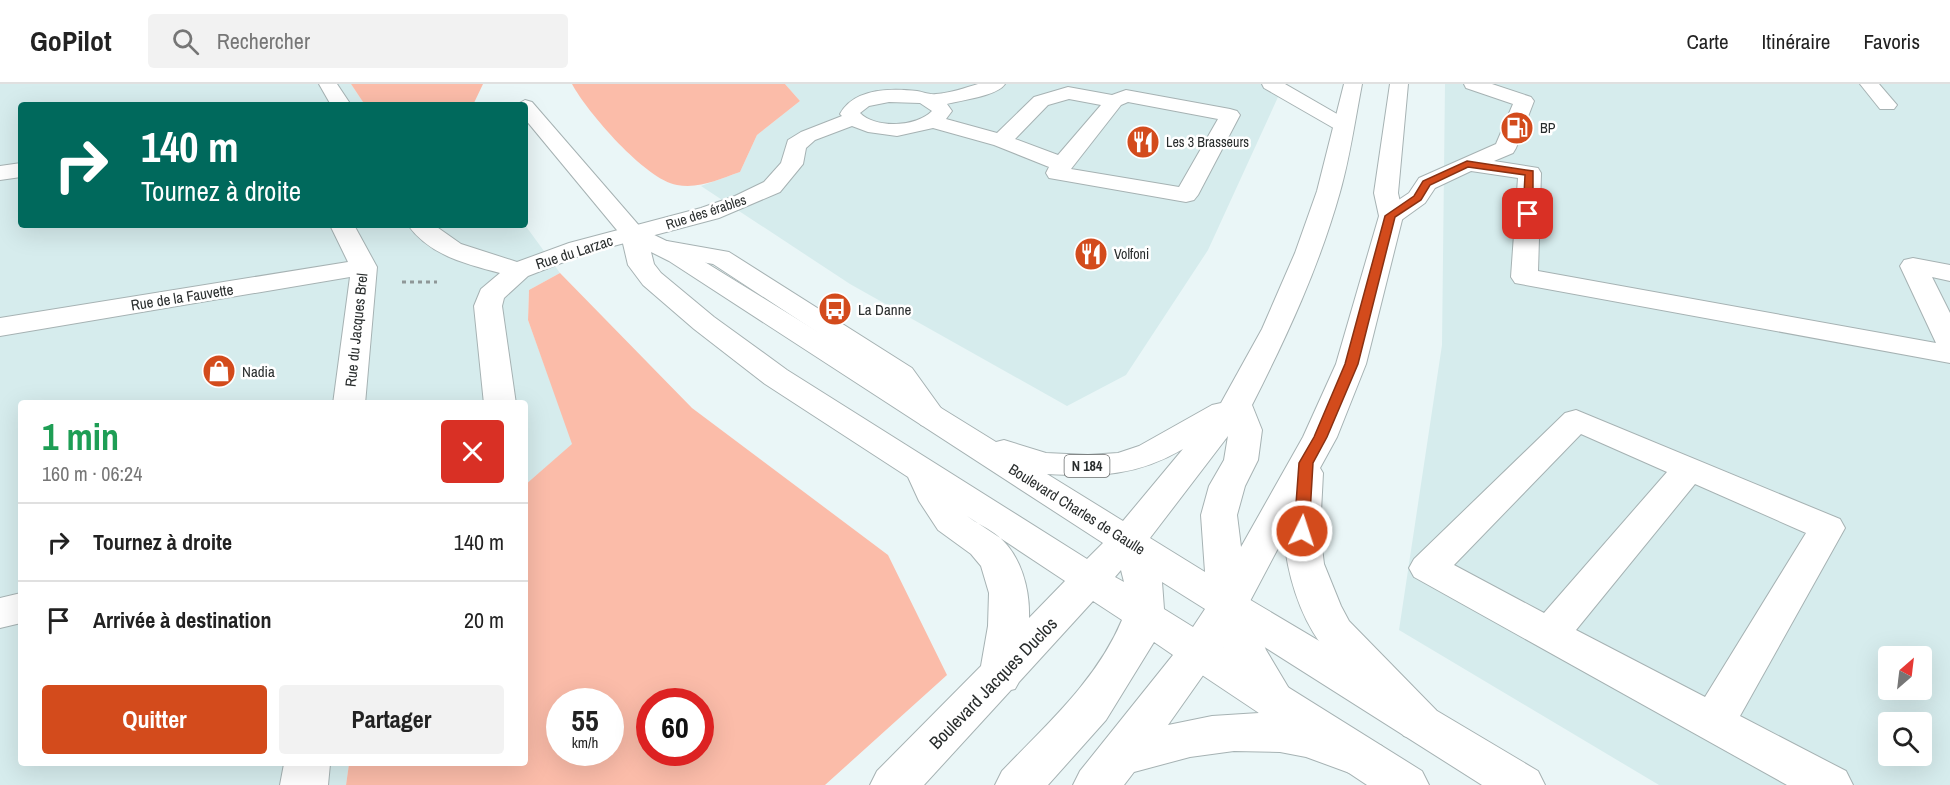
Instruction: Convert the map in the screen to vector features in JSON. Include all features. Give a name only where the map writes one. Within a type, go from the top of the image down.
[{"type":"main road","points":[[328,84],[339,102]]},
{"type":"main road","points":[[932,101],[974,93],[996,84]]},
{"type":"main road","points":[[1109,771],[1199,652],[1228,605],[1320,437],[1352,364],[1390,216],[1386,193],[1399,84]]},
{"type":"main road","points":[[1390,216],[1417,198],[1427,183],[1505,148],[1524,101],[1473,84]]},
{"type":"main road","points":[[1869,84],[1887,105]]},
{"type":"main road","points":[[854,85],[868,100]]},
{"type":"main road","points":[[1276,85],[1344,126]]},
{"type":"main road","name":"Boulevard Jacques Duclos","points":[[894,785],[1000,677],[1127,541],[1236,405],[1276,329],[1308,253],[1329,191],[1344,126],[1347,87]]},
{"type":"main road","points":[[1001,141],[1041,101],[1068,93],[1114,102]]},
{"type":"main road","points":[[909,96],[932,101],[940,106],[942,111],[940,117],[912,128],[873,127],[853,119],[850,114],[852,109],[868,100],[909,96]]},
{"type":"main road","points":[[1126,96],[1230,115],[1186,195],[1057,174],[1062,164],[1114,102],[1126,96]]},
{"type":"main road","name":"Boulevard Charles de Gaulle","points":[[528,108],[633,234],[641,265],[652,279],[704,323],[776,377],[1405,785]]},
{"type":"main road","name":"Rue des érables","points":[[633,234],[710,213],[772,187],[792,164],[795,145],[808,136],[853,119]]},
{"type":"main road","points":[[932,122],[1001,141],[1062,164]]},
{"type":"main road","points":[[0,153],[18,151]]},
{"type":"main road","points":[[1467,164],[1530,173],[1524,276],[1950,354]]},
{"type":"main road","points":[[0,172],[18,170]]},
{"type":"main road","name":"Rue du Jacques Brel","points":[[343,228],[363,275],[349,400]]},
{"type":"main road","points":[[422,228],[427,234],[453,250],[483,261],[511,277],[491,295],[488,306],[500,400]]},
{"type":"main road","name":"Boulevard Charles de Gaulle","points":[[633,234],[667,249],[1228,605],[1521,785]]},
{"type":"main road","name":"Rue du Larzac","points":[[511,277],[578,248],[633,234]]},
{"type":"main road","points":[[1950,273],[1913,266],[1950,342]]},
{"type":"main road","name":"Rue de la Fauvette","points":[[0,327],[363,275]]},
{"type":"main road","points":[[1236,405],[1246,430],[1241,460],[1227,486],[1219,515],[1228,605],[1247,654],[1275,702]]},
{"type":"main road","name":"N 184","points":[[932,418],[992,446],[1043,463],[1088,466],[1122,463],[1151,453],[1236,405]]},
{"type":"main road","points":[[1713,723],[1827,528],[1576,420],[1428,568],[1713,723],[1829,785]]},
{"type":"main road","points":[[1306,463],[1302,531],[1305,564],[1321,606],[1335,632],[1420,723]]},
{"type":"main road","points":[[1549,634],[1689,469]]},
{"type":"main road","points":[[922,470],[937,503],[956,526],[987,547],[1005,575],[1011,618],[1000,677]]},
{"type":"main road","points":[[1019,785],[1090,708],[1133,643],[1144,616],[1145,591],[1140,568],[1127,541]]},
{"type":"main road","points":[[0,613],[18,609]]},
{"type":"main road","points":[[1109,771],[1209,733],[1246,730],[1307,738],[1366,760]]},
{"type":"main road","points":[[304,785],[307,766]]},
{"type":"path","points":[[363,275],[440,282],[511,277]]},
{"type":"shaded area","points":[[0,84],[351,84],[363,102],[18,102],[18,228],[527,228],[560,273],[529,290],[528,320],[573,444],[528,482],[528,400],[18,400],[18,766],[349,766],[346,785],[0,785]]},
{"type":"shaded area","points":[[351,84],[483,84],[474,102],[363,102]]},
{"type":"shaded area","points":[[572,84],[785,84],[800,101],[757,135],[740,172],[709,183],[685,186],[664,180],[634,158],[590,111]]},
{"type":"shaded area","points":[[785,84],[1284,84],[1208,250],[1126,375],[1067,406],[850,284],[701,186],[740,172],[757,135],[800,101]]},
{"type":"shaded area","points":[[1445,84],[1950,84],[1950,785],[1659,785],[1399,630],[1442,345]]},
{"type":"shaded area","points":[[560,273],[692,408],[888,555],[947,675],[825,785],[346,785],[349,766],[528,766],[528,482],[572,444],[528,320],[529,290]]},
{"type":"place","name":"BP","points":[[1517,128]]},
{"type":"place","name":"Les 3 Brasseurs","points":[[1143,142]]},
{"type":"place","name":"Volfoni","points":[[1091,254]]},
{"type":"place","name":"La Danne","points":[[835,309]]},
{"type":"place","name":"Nadia","points":[[219,371]]},
{"type":"route","points":[[1302,531],[1306,463],[1352,364],[1390,216],[1417,198],[1427,183],[1467,164],[1530,173],[1528,214]]}]
